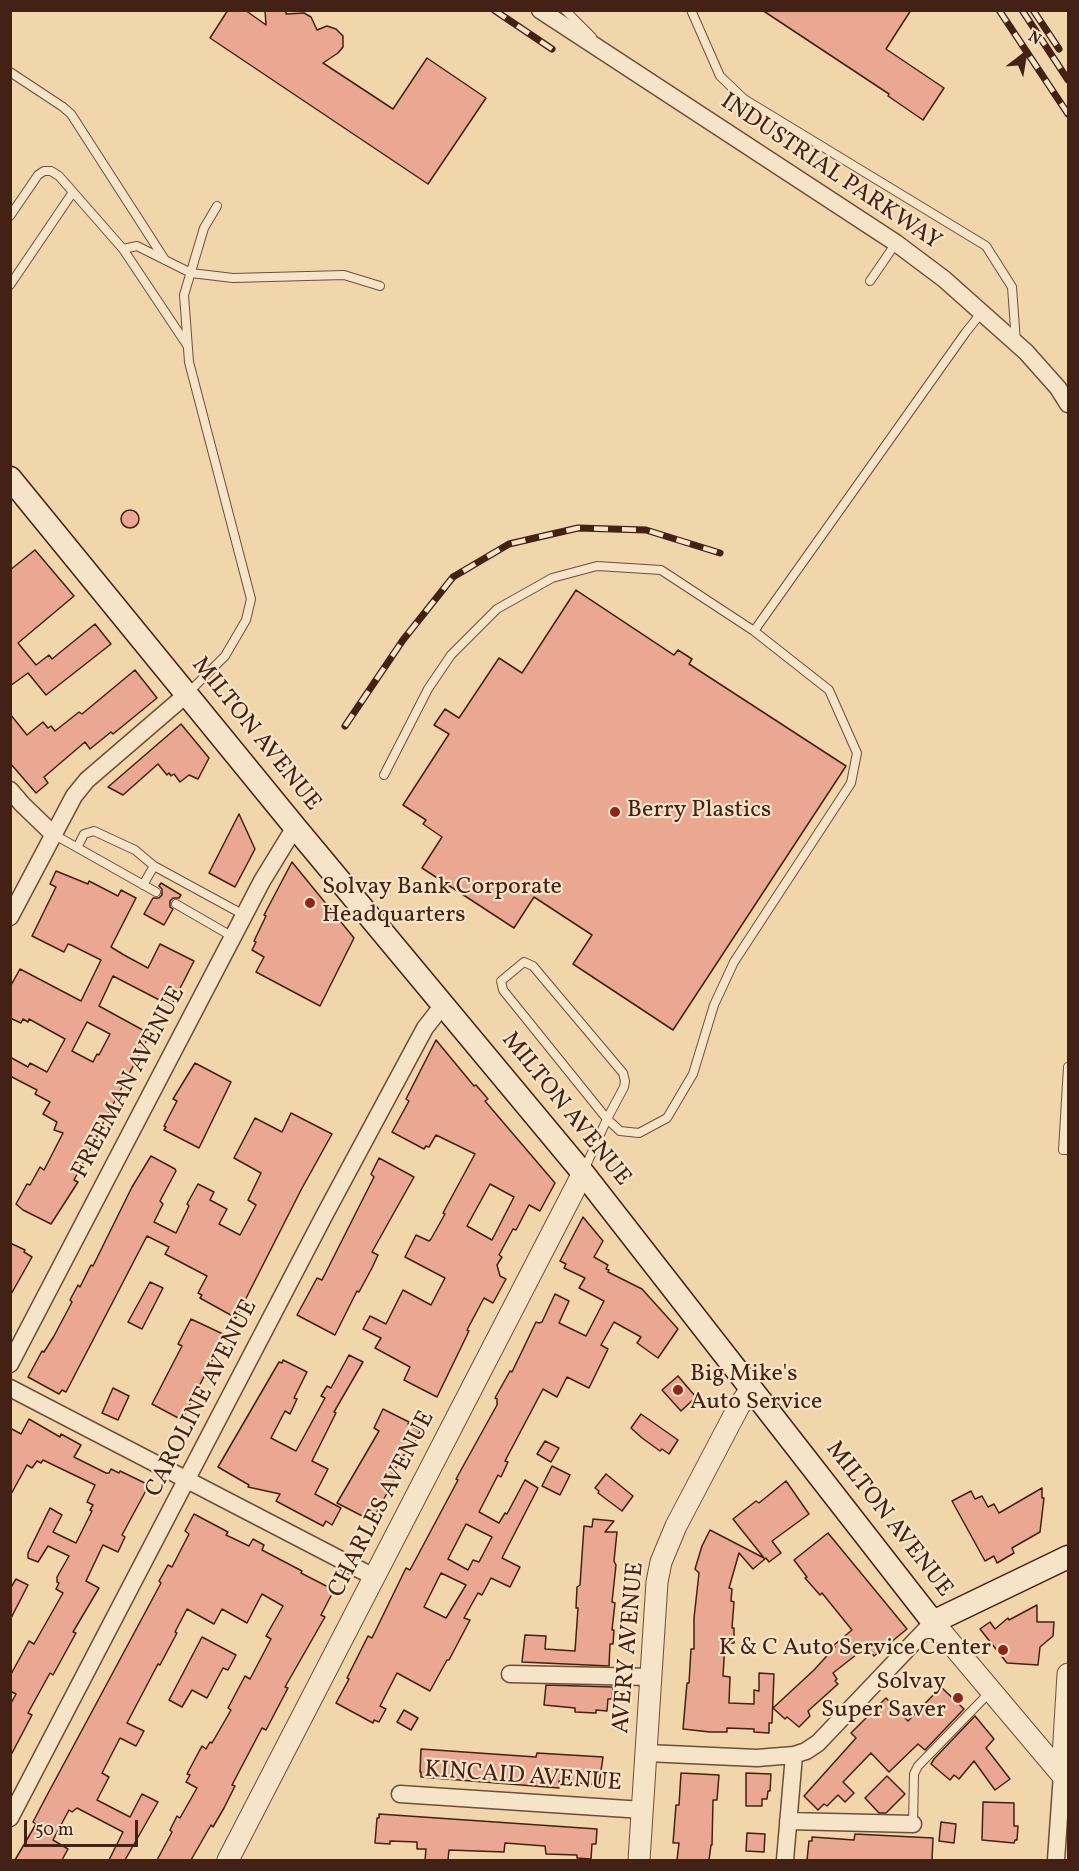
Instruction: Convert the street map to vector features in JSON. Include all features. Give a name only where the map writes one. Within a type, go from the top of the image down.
[{"type":"main road","name":"MILTON AVENUE","points":[[10,478],[295,827],[583,1173],[933,1622]]},
{"type":"main road","points":[[933,1622],[1068,1557]]},
{"type":"street","name":"INDUSTRIAL PARKWAY","points":[[540,10],[896,243],[983,312],[1058,388],[1068,404]]},
{"type":"street","points":[[10,917],[74,796],[87,780],[187,694]]},
{"type":"street","points":[[10,790],[53,834]]},
{"type":"street","name":"FREEMAN AVENUE","points":[[10,1364],[262,881],[295,827]]},
{"type":"street","name":"CAROLINE AVENUE","points":[[10,1818],[324,1216],[420,1038],[443,1005]]},
{"type":"street","name":"CHARLES AVENUE","points":[[228,1860],[583,1173]]},
{"type":"street","points":[[10,1388],[374,1577]]},
{"type":"street","name":"AVERY AVENUE","points":[[639,1860],[657,1582],[661,1563],[676,1526],[739,1406],[751,1389]]},
{"type":"street","points":[[646,1753],[757,1758],[794,1755],[806,1751],[818,1743],[933,1622]]},
{"type":"street","name":"MILTON AVENUE","points":[[933,1622],[1065,1778]]},
{"type":"street","points":[[510,1674],[651,1677]]},
{"type":"street","points":[[1056,1860],[1065,1778],[1068,1674]]},
{"type":"street","points":[[785,1860],[794,1755]]},
{"type":"street","name":"KINCAID AVENUE","points":[[400,1794],[643,1810]]},
{"type":"street","points":[[788,1821],[913,1824]]},
{"type":"lane","points":[[565,10],[621,64]]},
{"type":"lane","points":[[691,10],[720,76],[744,99],[986,246],[1012,287],[1016,343]]},
{"type":"lane","points":[[10,72],[71,114],[166,260]]},
{"type":"lane","points":[[10,216],[44,171],[51,171],[59,176],[123,249],[188,346]]},
{"type":"lane","points":[[10,285],[73,192]]},
{"type":"lane","points":[[187,694],[225,656],[246,620],[251,599],[189,362],[184,295],[204,228],[217,206]]},
{"type":"lane","points":[[870,281],[896,243]]},
{"type":"lane","points":[[123,249],[137,246],[191,273],[233,278],[344,275],[380,286]]},
{"type":"lane","points":[[754,631],[966,332],[983,312]]},
{"type":"lane","points":[[384,775],[429,689],[451,655],[497,609],[552,578],[597,566],[661,570],[754,631],[829,690],[857,753],[851,783],[734,962],[714,1005],[693,1074],[667,1118],[639,1133],[620,1131],[607,1119],[503,990],[501,986],[503,979],[524,962],[533,966],[623,1073],[624,1087],[607,1119],[583,1173]]},
{"type":"lane","points":[[78,846],[84,834],[94,831],[135,850],[154,866],[244,915]]},
{"type":"lane","points":[[53,834],[78,846],[156,892]]},
{"type":"lane","points":[[143,885],[154,866]]},
{"type":"lane","points":[[176,904],[233,937]]},
{"type":"lane","points":[[1068,1067],[1063,1150],[1068,1150]]},
{"type":"lane","points":[[913,1824],[914,1774],[918,1766],[991,1690]]},
{"type":"building","points":[[228,10],[245,10],[266,25],[265,10],[286,10],[286,14],[304,13],[311,17],[317,30],[327,26],[336,29],[343,36],[343,47],[323,63],[393,109],[427,58],[486,98],[428,184],[210,38]]},
{"type":"building","points":[[762,10],[911,10],[886,49],[944,88],[923,120],[888,96],[889,94]]},
{"type":"building","points":[[130,510],[136,513],[139,519],[136,525],[130,528],[124,525],[121,519],[124,513]]},
{"type":"building","points":[[35,550],[74,596],[18,643],[36,665],[49,655],[52,659],[95,624],[111,644],[46,695],[28,673],[10,686],[10,570]]},
{"type":"building","name":"Berry Plastics","points":[[576,590],[674,655],[678,650],[692,659],[689,664],[846,766],[673,1030],[573,964],[592,935],[534,897],[514,928],[422,868],[442,837],[423,824],[426,820],[403,805],[449,734],[434,725],[445,709],[459,718],[499,658],[522,673]]},
{"type":"building","points":[[135,670],[157,698],[113,734],[111,732],[90,749],[85,742],[44,777],[48,783],[36,793],[10,763],[10,714],[27,735],[43,722],[55,731],[79,712],[82,714]]},
{"type":"building","points":[[181,724],[209,758],[198,779],[189,775],[180,782],[174,774],[167,775],[158,764],[123,795],[108,787]]},
{"type":"building","points":[[239,814],[255,849],[235,887],[209,873]]},
{"type":"building","points":[[292,862],[354,938],[320,1006],[256,972],[264,957],[252,950],[256,942],[254,941],[266,916],[264,915]]},
{"type":"building","points":[[56,871],[88,884],[89,881],[118,896],[121,890],[136,898],[111,947],[148,968],[160,944],[194,961],[171,1006],[113,976],[99,1006],[150,1034],[98,1133],[94,1146],[74,1180],[78,1182],[51,1224],[16,1204],[40,1167],[44,1170],[63,1133],[54,1130],[57,1122],[43,1114],[50,1102],[35,1094],[37,1090],[10,1076],[10,1057],[28,1067],[30,1063],[47,1072],[65,1039],[29,1019],[28,1022],[23,1019],[21,1023],[10,1018],[10,987],[20,969],[81,1001],[101,960],[68,944],[64,952],[32,936],[56,887],[50,884]],"holes":[[[87,1022],[110,1034],[93,1062],[72,1051]]]},
{"type":"building","points":[[161,883],[181,895],[170,901],[170,907],[173,909],[164,925],[144,914],[153,898],[159,898],[162,895],[162,889],[159,886]]},
{"type":"building","points":[[436,1040],[474,1086],[476,1085],[488,1099],[485,1101],[555,1183],[540,1211],[529,1205],[516,1230],[513,1229],[499,1255],[502,1257],[497,1265],[500,1276],[506,1279],[493,1303],[484,1298],[437,1397],[404,1380],[410,1367],[375,1348],[381,1338],[363,1329],[370,1316],[386,1324],[403,1290],[431,1305],[445,1278],[405,1257],[416,1235],[429,1241],[431,1239],[475,1154],[436,1135],[429,1147],[426,1146],[424,1149],[392,1132],[409,1101],[406,1099]],"holes":[[[490,1184],[514,1197],[492,1240],[467,1226]]]},
{"type":"building","points":[[195,1063],[231,1082],[199,1148],[164,1130],[177,1101],[173,1099]]},
{"type":"building","points":[[291,1113],[332,1134],[236,1318],[200,1298],[202,1295],[198,1293],[207,1276],[165,1254],[169,1247],[147,1236],[66,1392],[62,1390],[59,1394],[28,1377],[42,1351],[44,1352],[54,1336],[72,1302],[70,1300],[78,1285],[80,1287],[91,1265],[93,1266],[132,1187],[151,1156],[176,1171],[160,1201],[163,1204],[154,1222],[176,1233],[189,1206],[187,1204],[198,1184],[214,1192],[210,1200],[227,1209],[219,1224],[240,1235],[256,1205],[248,1200],[261,1173],[234,1158],[255,1118],[282,1132]]},
{"type":"building","points":[[379,1158],[414,1177],[372,1252],[378,1255],[335,1335],[297,1315],[317,1278],[322,1280],[374,1177],[371,1174]]},
{"type":"building","points":[[583,1217],[603,1241],[594,1257],[608,1265],[606,1269],[609,1270],[608,1272],[642,1289],[678,1329],[658,1358],[637,1343],[641,1337],[614,1322],[601,1345],[608,1349],[589,1388],[567,1377],[557,1397],[543,1389],[505,1461],[508,1462],[501,1477],[498,1475],[479,1512],[499,1523],[505,1513],[507,1514],[525,1480],[538,1488],[502,1558],[520,1567],[510,1587],[491,1578],[482,1595],[478,1593],[464,1618],[470,1620],[430,1691],[397,1673],[380,1706],[386,1709],[379,1722],[374,1720],[373,1723],[336,1703],[368,1636],[372,1638],[406,1568],[410,1570],[458,1480],[456,1479],[497,1405],[495,1398],[510,1371],[512,1372],[536,1322],[542,1322],[555,1294],[569,1301],[559,1323],[586,1336],[604,1301],[579,1288],[585,1278],[564,1268],[566,1264],[560,1261]],"holes":[[[466,1524],[492,1537],[479,1562],[473,1560],[468,1570],[448,1559]],[[441,1573],[466,1585],[446,1618],[424,1607]]]},
{"type":"building","points":[[10,1243],[25,1250],[24,1252],[32,1257],[10,1296]]},
{"type":"building","points":[[150,1282],[163,1288],[142,1329],[128,1322]]},
{"type":"building","points":[[191,1319],[225,1335],[182,1420],[152,1404],[182,1346],[178,1344]]},
{"type":"building","points":[[349,1355],[363,1362],[334,1412],[336,1413],[312,1461],[328,1469],[315,1494],[341,1508],[332,1525],[326,1521],[323,1526],[276,1501],[280,1494],[248,1487],[249,1485],[218,1467],[279,1362],[282,1363],[283,1360],[307,1372],[294,1398],[297,1399],[290,1414],[285,1411],[271,1438],[296,1451],[325,1398],[321,1396],[327,1386],[331,1388]]},
{"type":"building","points":[[678,1376],[696,1397],[681,1411],[662,1390]]},
{"type":"building","points":[[113,1388],[129,1396],[118,1420],[102,1413]]},
{"type":"building","points":[[383,1409],[409,1422],[408,1424],[420,1431],[412,1448],[409,1447],[390,1477],[394,1480],[372,1521],[337,1503],[379,1431],[374,1428]]},
{"type":"building","points":[[641,1414],[678,1440],[669,1454],[662,1449],[660,1451],[631,1428]]},
{"type":"building","points":[[29,1419],[60,1437],[61,1434],[81,1445],[74,1457],[106,1473],[109,1473],[111,1469],[119,1473],[120,1471],[149,1485],[122,1535],[125,1537],[118,1552],[103,1545],[86,1581],[99,1588],[73,1632],[76,1633],[53,1675],[50,1673],[28,1713],[32,1715],[10,1757],[10,1705],[16,1694],[10,1691],[10,1676],[29,1641],[34,1644],[63,1593],[56,1589],[59,1583],[57,1577],[69,1556],[48,1546],[38,1562],[28,1558],[28,1553],[50,1508],[62,1515],[53,1532],[76,1543],[92,1511],[90,1510],[93,1505],[87,1502],[95,1485],[43,1460],[41,1463],[37,1461],[32,1468],[27,1465],[10,1496],[10,1428],[21,1434]]},
{"type":"building","points":[[545,1441],[559,1448],[551,1462],[537,1454]]},
{"type":"building","points":[[552,1466],[570,1475],[560,1495],[542,1486]]},
{"type":"building","points":[[606,1474],[633,1496],[622,1511],[598,1493],[599,1491],[595,1488]]},
{"type":"building","points":[[786,1481],[809,1514],[772,1541],[781,1553],[769,1562],[766,1558],[753,1569],[739,1553],[729,1588],[732,1589],[731,1601],[734,1602],[732,1628],[734,1628],[734,1643],[725,1643],[723,1676],[730,1677],[729,1703],[754,1704],[754,1690],[759,1691],[759,1673],[774,1674],[772,1723],[769,1723],[769,1733],[754,1732],[754,1729],[727,1728],[727,1732],[710,1732],[683,1729],[691,1649],[694,1649],[694,1618],[699,1573],[695,1569],[702,1546],[710,1530],[764,1558],[733,1519],[756,1501],[759,1503]]},
{"type":"building","points":[[1042,1488],[1042,1498],[1044,1498],[1040,1532],[1012,1548],[1014,1553],[997,1563],[994,1556],[985,1561],[952,1501],[971,1491],[975,1499],[982,1496],[988,1507],[994,1504],[999,1513]]},
{"type":"building","points":[[194,1514],[228,1532],[226,1535],[249,1546],[253,1539],[264,1545],[262,1550],[334,1590],[321,1615],[325,1617],[285,1687],[288,1688],[266,1730],[262,1728],[232,1785],[235,1786],[224,1808],[213,1827],[211,1825],[191,1860],[157,1860],[172,1832],[170,1830],[177,1816],[180,1818],[197,1788],[186,1782],[190,1775],[187,1774],[202,1746],[206,1749],[210,1742],[212,1743],[231,1710],[228,1708],[245,1676],[250,1679],[271,1639],[266,1636],[283,1606],[262,1594],[247,1623],[222,1609],[214,1624],[187,1609],[175,1632],[177,1633],[127,1723],[144,1731],[136,1746],[120,1738],[102,1773],[109,1777],[97,1800],[130,1817],[142,1794],[158,1802],[125,1860],[109,1860],[123,1832],[77,1808],[72,1812],[69,1810],[53,1840],[68,1849],[62,1860],[15,1860],[36,1824],[33,1822],[45,1799],[161,1583],[159,1581],[168,1565],[172,1567],[189,1534],[185,1531]]},
{"type":"building","points":[[593,1519],[614,1521],[605,1532],[617,1532],[612,1602],[615,1603],[612,1630],[614,1630],[613,1644],[610,1644],[609,1666],[522,1662],[525,1635],[546,1636],[545,1649],[575,1651],[577,1587],[580,1585],[584,1526],[592,1527]]},
{"type":"building","points":[[828,1533],[907,1629],[874,1656],[866,1647],[833,1673],[838,1684],[808,1711],[810,1716],[799,1727],[787,1717],[785,1719],[773,1708],[814,1670],[835,1647],[834,1645],[852,1630],[822,1593],[820,1595],[805,1578],[807,1577],[794,1560]]},
{"type":"building","points":[[16,1579],[28,1585],[10,1620],[10,1589]]},
{"type":"building","points":[[1037,1605],[1037,1622],[1054,1622],[1053,1636],[1040,1647],[1038,1665],[1007,1663],[980,1629],[990,1622],[995,1629],[1008,1618],[1009,1620]]},
{"type":"building","points":[[202,1637],[236,1655],[228,1670],[223,1668],[207,1698],[192,1690],[182,1707],[169,1700]]},
{"type":"building","points":[[546,1685],[613,1687],[612,1699],[608,1699],[607,1711],[575,1712],[575,1708],[544,1705]]},
{"type":"building","points":[[941,1687],[964,1709],[925,1750],[918,1744],[889,1772],[871,1753],[843,1782],[854,1793],[845,1802],[838,1795],[827,1806],[824,1804],[818,1810],[804,1796],[856,1738],[851,1733],[886,1698],[908,1721]]},
{"type":"building","points":[[404,1710],[418,1718],[411,1730],[397,1722]]},
{"type":"building","points":[[975,1716],[994,1739],[986,1748],[1010,1779],[995,1790],[974,1761],[959,1779],[954,1775],[950,1780],[931,1764]]},
{"type":"building","points":[[421,1749],[536,1757],[537,1753],[603,1757],[599,1785],[559,1781],[559,1788],[421,1777]]},
{"type":"building","points":[[681,1773],[719,1775],[717,1800],[713,1800],[712,1845],[709,1860],[677,1860],[679,1843],[673,1843]]},
{"type":"building","points":[[746,1773],[771,1774],[770,1791],[768,1791],[767,1799],[762,1799],[762,1806],[746,1806]]},
{"type":"building","points":[[887,1776],[905,1794],[886,1813],[879,1813],[865,1798]]},
{"type":"building","points":[[983,1802],[1014,1803],[1014,1826],[1018,1826],[1017,1840],[1014,1843],[982,1840]]},
{"type":"building","points":[[379,1814],[597,1829],[596,1844],[592,1844],[591,1859],[577,1858],[577,1855],[546,1854],[545,1846],[505,1843],[504,1852],[449,1850],[448,1860],[425,1860],[426,1849],[417,1849],[417,1842],[375,1843]]},
{"type":"building","points":[[941,1822],[956,1824],[954,1843],[939,1841]]},
{"type":"building","points":[[747,1833],[765,1834],[764,1852],[746,1851]]},
{"type":"building","points":[[855,1834],[933,1838],[932,1860],[807,1860],[809,1841],[812,1841],[812,1837],[854,1840]]},
{"type":"railway","points":[[494,10],[552,49]]},
{"type":"railway","points":[[999,10],[1068,114]]},
{"type":"railway","points":[[1022,10],[1068,80]]},
{"type":"railway","points":[[1033,10],[1059,49]]},
{"type":"railway","points":[[345,726],[403,640],[453,577],[509,544],[578,528],[646,530],[720,553]]},
{"type":"place","name":"Berry Plastics","points":[[615,812]]},
{"type":"place","name":"Solvay Bank Corporate Headquarters","points":[[310,903]]},
{"type":"place","name":"Big Mike's Auto Service","points":[[678,1390]]},
{"type":"place","name":"K & C Auto Service Center","points":[[1003,1650]]},
{"type":"place","name":"Solvay Super Saver","points":[[958,1698]]}]
